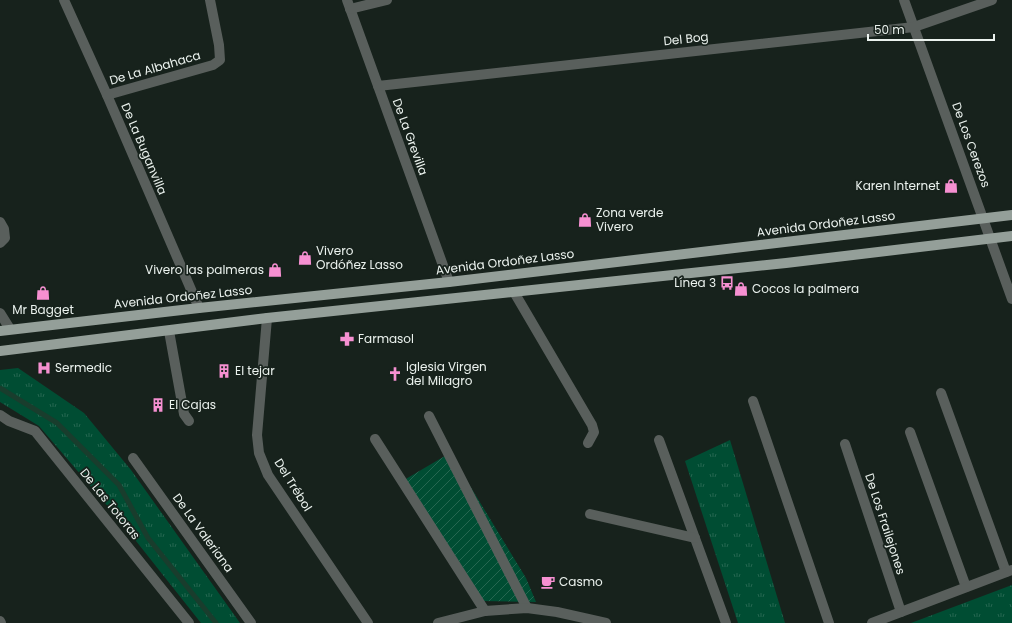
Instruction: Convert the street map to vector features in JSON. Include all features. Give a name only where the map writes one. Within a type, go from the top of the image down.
[{"type":"main road","name":"Avenida Ordoñez Lasso","points":[[5,330],[449,282],[1012,215]]},
{"type":"main road","points":[[0,352],[267,318],[786,263],[1012,236]]},
{"type":"street","name":"De La Buganvilla","points":[[64,0],[107,95],[199,308]]},
{"type":"street","name":"De La Albahaca","points":[[107,95],[213,65],[220,60],[219,45],[210,0]]},
{"type":"street","points":[[348,4],[387,0]]},
{"type":"street","name":"De Los Cerezos","points":[[904,0],[1012,299]]},
{"type":"street","name":"Del Bog","points":[[378,86],[914,26],[992,0]]},
{"type":"street","name":"De La Grevilla","points":[[348,4],[449,282]]},
{"type":"street","points":[[0,222],[4,229],[5,238],[0,243]]},
{"type":"street","points":[[514,292],[592,425],[594,432],[588,443]]},
{"type":"street","points":[[0,313],[5,330]]},
{"type":"street","name":"Del Trébol","points":[[267,318],[257,435],[259,453],[268,475],[368,623]]},
{"type":"street","points":[[169,331],[184,414],[189,421]]},
{"type":"street","points":[[872,623],[1009,571],[941,393]]},
{"type":"street","points":[[753,401],[829,623]]},
{"type":"street","name":"De Las Totoras","points":[[0,416],[35,431],[189,623]]},
{"type":"street","points":[[429,416],[527,608]]},
{"type":"street","points":[[910,432],[966,587]]},
{"type":"street","points":[[376,439],[485,611]]},
{"type":"street","points":[[659,440],[726,623]]},
{"type":"street","name":"De Los Frailejones","points":[[845,444],[900,612]]},
{"type":"street","name":"De La Valeriana","points":[[133,458],[251,623]]},
{"type":"street","points":[[590,514],[695,538]]},
{"type":"street","points":[[438,623],[485,611],[527,608],[606,623]]},
{"type":"green space","points":[[18,368],[84,413],[131,470],[240,623],[201,623],[117,517],[39,426],[0,402],[0,370]]},
{"type":"green space","points":[[730,440],[785,623],[738,623],[685,461]]},
{"type":"green space","points":[[450,453],[526,578],[536,602],[480,601],[404,480]]},
{"type":"green space","points":[[1012,585],[1012,623],[911,623]]},
{"type":"waterway","points":[[0,388],[57,423],[119,485],[148,538],[216,623]]},
{"type":"place","name":"Karen Internet","points":[[951,186]]},
{"type":"place","name":"Zona verde Vivero","points":[[585,220]]},
{"type":"place","name":"Vivero Ordóñez Lasso","points":[[305,258]]},
{"type":"place","name":"Vivero las palmeras","points":[[275,270]]},
{"type":"place","name":"Línea 3","points":[[727,283]]},
{"type":"place","name":"Cocos la palmera","points":[[741,289]]},
{"type":"place","name":"Mr Bagget","points":[[43,293]]},
{"type":"place","name":"Farmasol","points":[[347,339]]},
{"type":"place","name":"Sermedic","points":[[44,368]]},
{"type":"place","name":"El tejar","points":[[224,371]]},
{"type":"place","name":"Iglesia Virgen del Milagro","points":[[395,374]]},
{"type":"place","name":"El Cajas","points":[[158,405]]},
{"type":"place","name":"Casmo","points":[[548,582]]}]
